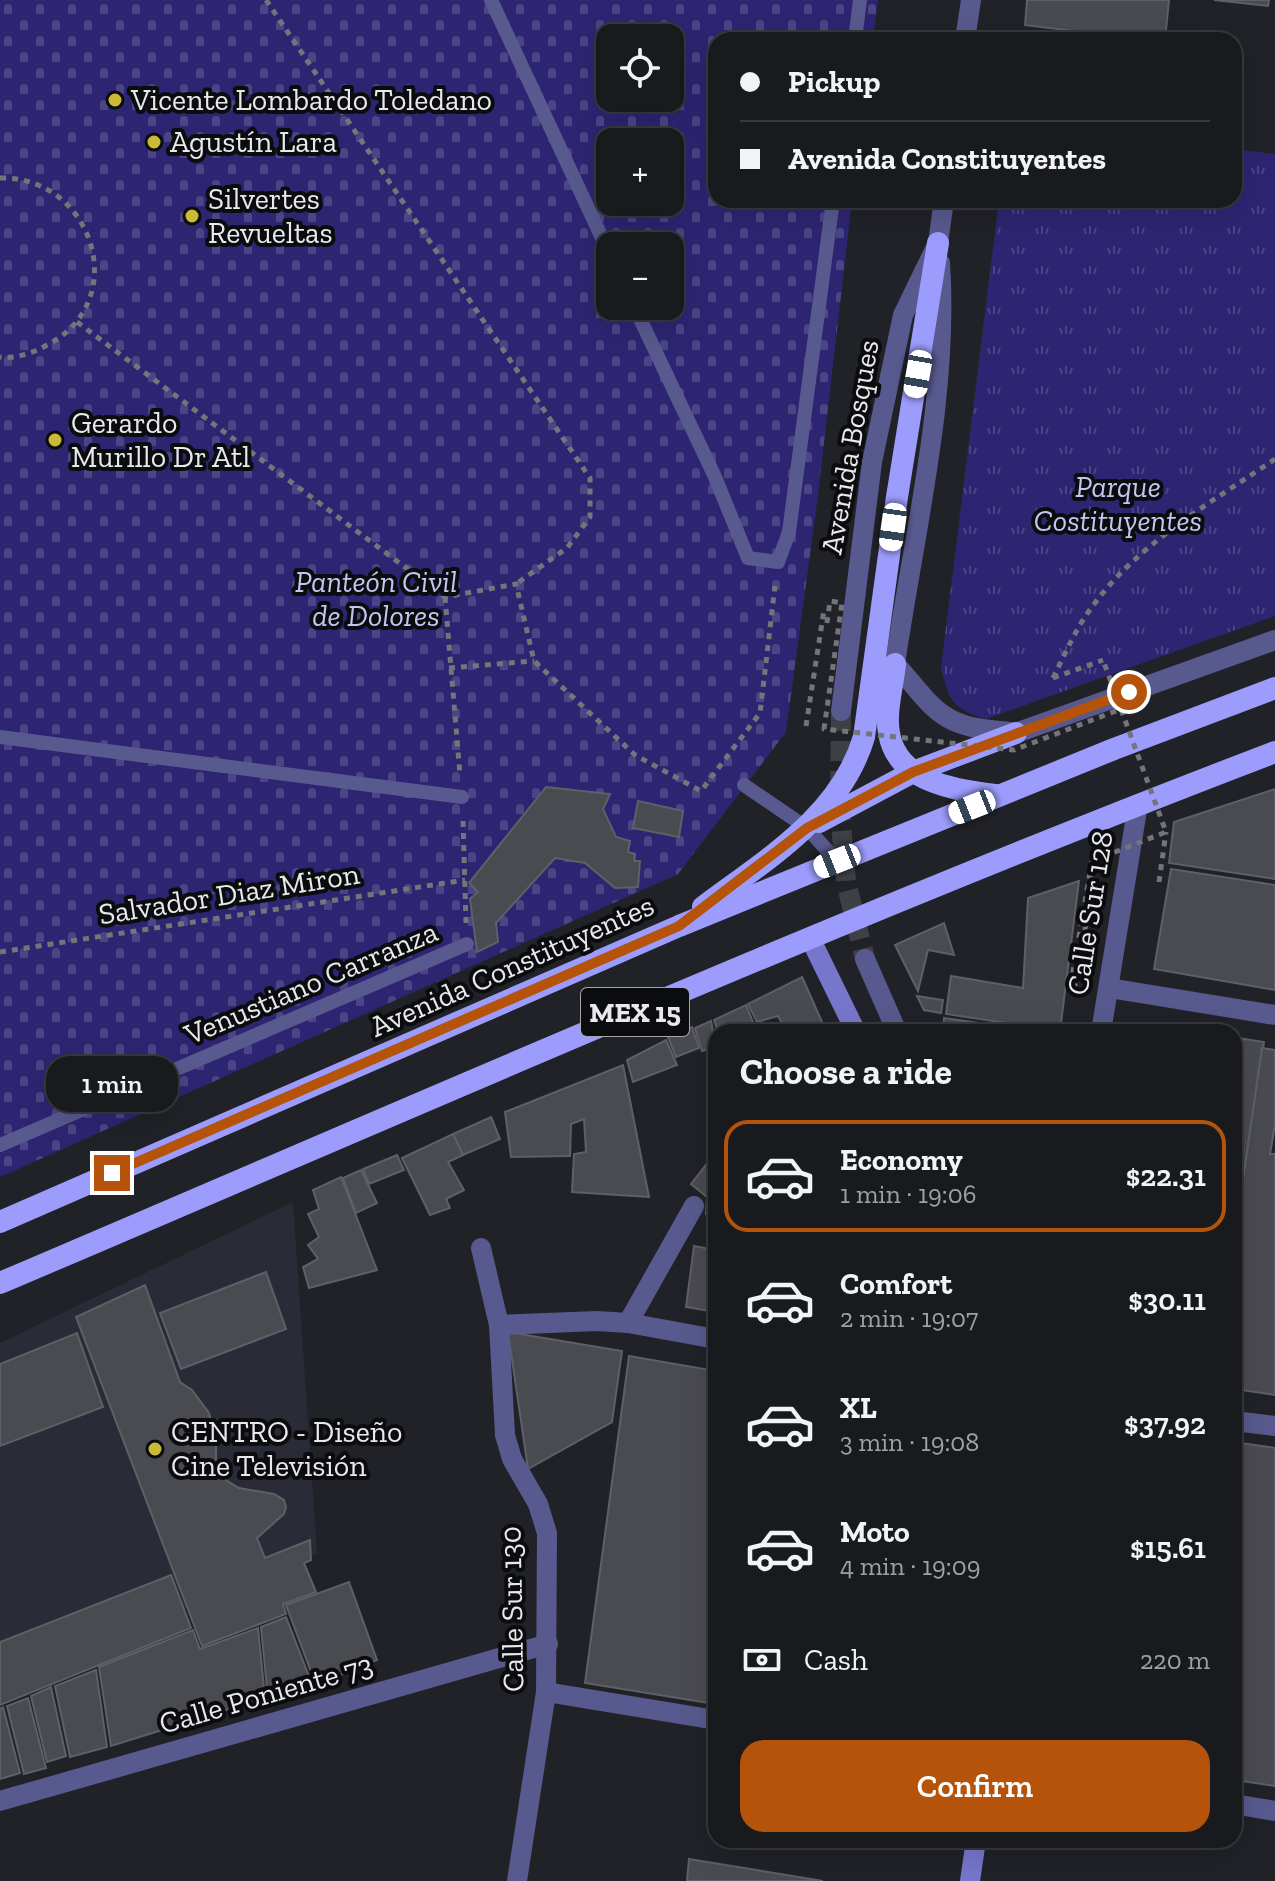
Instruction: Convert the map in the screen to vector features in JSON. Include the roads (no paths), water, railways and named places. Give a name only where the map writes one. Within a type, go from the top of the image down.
[{"type":"highway","points":[[807,828],[836,794],[857,760],[864,737],[897,497],[938,243]]},
{"type":"highway","points":[[895,664],[888,732],[900,760],[913,772],[961,790],[998,796]]},
{"type":"highway","name":"Avenida Constituyentes","points":[[0,1222],[679,926],[998,796],[1275,688]]},
{"type":"highway","points":[[679,926],[807,828],[913,772],[1016,733]]},
{"type":"highway","name":"MEX 15","points":[[0,1283],[810,938],[1138,804],[1275,752]]},
{"type":"main road","points":[[810,938],[852,1024]]},
{"type":"main road","points":[[970,1881],[975,1848]]},
{"type":"street","points":[[966,32],[971,0]]},
{"type":"street","name":"Avenida Bosques","points":[[841,711],[872,462],[903,315],[938,243],[943,208]]},
{"type":"street","points":[[938,243],[943,314],[937,391],[895,664],[941,714],[953,721],[974,728],[1016,733],[1275,640]]},
{"type":"street","name":"Calle Sur 128","points":[[1102,1024],[1138,804]]},
{"type":"street","points":[[865,959],[893,1024]]},
{"type":"street","points":[[1109,988],[1275,1015]]},
{"type":"street","points":[[628,1323],[694,1206]]},
{"type":"street","name":"Calle Sur 130","points":[[481,1248],[499,1325],[505,1435],[512,1459],[538,1504],[547,1533],[546,1692],[517,1881]]},
{"type":"street","points":[[499,1325],[597,1321],[628,1323],[708,1338]]},
{"type":"street","points":[[1242,1422],[1275,1426]]},
{"type":"street","name":"Calle Poniente 73","points":[[0,1801],[548,1644]]},
{"type":"street","points":[[546,1692],[708,1719]]},
{"type":"street","points":[[1242,1805],[1275,1811]]},
{"type":"lane","points":[[491,0],[599,232]]},
{"type":"lane","points":[[856,32],[860,0]]},
{"type":"lane","points":[[641,320],[715,477],[748,558],[778,562],[789,532],[832,208]]},
{"type":"lane","points":[[0,737],[462,797]]},
{"type":"lane","points":[[744,785],[807,828],[837,861]]},
{"type":"lane","name":"Venustiano Carranza","points":[[0,1145],[467,944]]},
{"type":"tunnel","points":[[841,711],[840,811],[846,882],[865,959]]},
{"type":"place","name":"Vicente Lombardo Toledano","points":[[115,100]]},
{"type":"place","name":"Agustín Lara","points":[[154,142]]},
{"type":"place","name":"Silvertes Revueltas","points":[[192,216]]},
{"type":"place","name":"Gerardo Murillo Dr Atl","points":[[55,440]]},
{"type":"place","name":"CENTRO - Diseño Cine Televisión","points":[[155,1449]]},
{"type":"park label","name":"Parque Costituyentes","points":[[1118,504]]},
{"type":"park label","name":"Panteón Civil de Dolores","points":[[376,599]]}]
